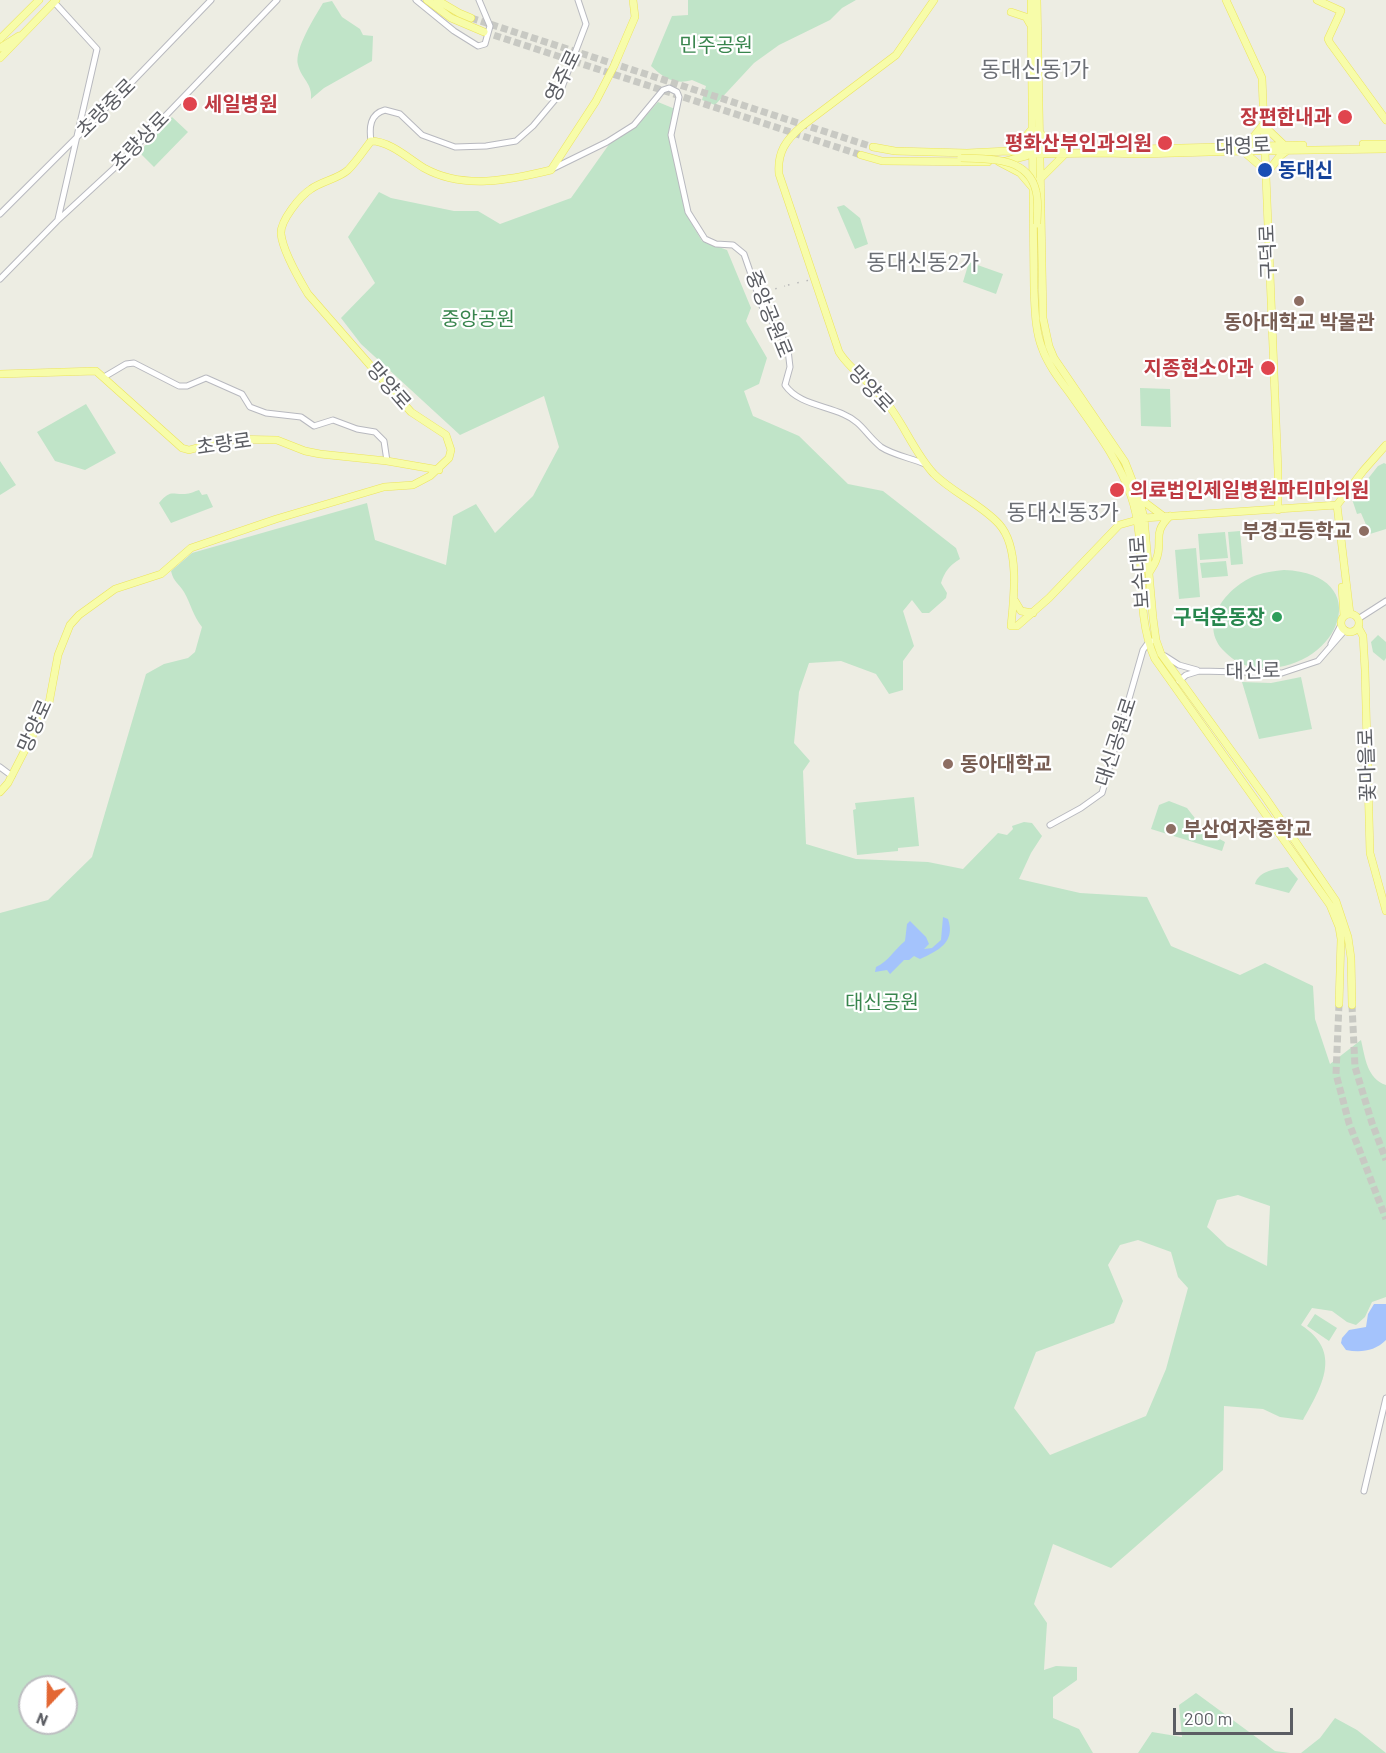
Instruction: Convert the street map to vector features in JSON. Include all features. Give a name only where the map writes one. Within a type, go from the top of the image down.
[{"type":"main road","points":[[0,39],[39,0]]},
{"type":"main road","points":[[427,0],[451,18],[484,32]]},
{"type":"main road","points":[[438,0],[471,18]]},
{"type":"main road","points":[[371,141],[379,141],[427,170],[465,182],[551,170],[596,101],[615,66],[635,17],[633,0]]},
{"type":"main road","name":"망양로","points":[[934,0],[896,56],[788,138],[778,162],[779,174],[844,361],[883,398],[936,476],[1000,525],[1008,541],[1012,557],[1014,596],[1011,626],[1017,626],[1033,613],[1119,525],[1140,518],[1337,505]]},
{"type":"main road","points":[[1031,0],[1023,8],[1011,12],[1026,17],[1031,24]]},
{"type":"main road","name":"보수대로","points":[[1031,0],[1035,130]]},
{"type":"main road","name":"보수대로","points":[[1037,0],[1033,188],[1035,312],[1041,346],[1058,377],[1125,462],[1139,498],[1145,634],[1155,659],[1330,905],[1341,939],[1339,1004]]},
{"type":"main road","name":"구덕로","points":[[1226,0],[1262,78],[1278,510]]},
{"type":"main road","points":[[1317,0],[1341,11],[1328,39],[1329,43],[1386,120]]},
{"type":"main road","points":[[0,58],[55,1]]},
{"type":"main road","points":[[0,48],[24,34]]},
{"type":"main road","points":[[1263,126],[1286,147],[1265,172],[1244,148],[1263,126]]},
{"type":"main road","points":[[1008,151],[1035,130],[1048,143],[1065,154],[1040,179]]},
{"type":"main road","name":"망양로","points":[[0,792],[4,790],[12,776],[48,703],[58,655],[70,625],[96,602],[115,589],[161,574],[191,548],[276,519],[384,487],[413,484],[439,470],[451,453],[450,442],[446,435],[411,412],[308,294],[299,279],[281,233],[285,220],[297,201],[310,189],[347,171],[371,141]]},
{"type":"main road","name":"대영로","points":[[873,147],[895,152],[1008,151],[1035,154],[1141,154],[1386,144]]},
{"type":"main road","name":"대영로","points":[[1286,147],[1386,149]]},
{"type":"main road","points":[[895,152],[921,156],[1003,160],[1022,169],[1035,187],[1038,304],[1043,318]]},
{"type":"main road","name":"보수대로","points":[[1035,154],[1040,179],[1043,318],[1049,346],[1106,439],[1119,464],[1140,518],[1156,640],[1161,654],[1265,797],[1336,901],[1348,937],[1352,1005]]},
{"type":"main road","name":"대영로","points":[[861,155],[882,160],[999,162],[1035,154]]},
{"type":"main road","points":[[999,162],[1020,173],[1033,188]]},
{"type":"main road","points":[[0,374],[96,371],[104,376]]},
{"type":"main road","name":"초량로","points":[[104,376],[182,448],[189,450],[229,440],[277,440],[320,454],[387,461],[439,470]]},
{"type":"main road","points":[[1351,626],[1347,615],[1337,505],[1386,445]]},
{"type":"main road","points":[[1264,511],[1273,502],[1278,484]]},
{"type":"main road","points":[[1139,498],[1167,516],[1158,535],[1157,559],[1149,573]]},
{"type":"main road","points":[[1014,596],[1019,610],[1024,613],[1033,613]]},
{"type":"main road","points":[[1347,615],[1353,614],[1351,626]]},
{"type":"main road","name":"꽃마을로","points":[[1351,626],[1359,638],[1363,653],[1370,853],[1386,911]]},
{"type":"street","name":"초량중로","points":[[0,214],[211,0]]},
{"type":"street","name":"초량상로","points":[[0,279],[57,221],[122,161],[277,0]]},
{"type":"street","points":[[416,0],[474,45],[483,46],[488,40],[490,26],[479,0]]},
{"type":"street","name":"영주로","points":[[371,141],[370,123],[374,116],[386,110],[400,114],[422,135],[455,147],[486,146],[516,141],[533,126],[559,95],[586,24],[578,0]]},
{"type":"street","points":[[55,1],[97,49],[57,221]]},
{"type":"street","name":"중앙공원로","points":[[551,170],[634,125],[663,90],[672,89],[677,92],[680,97],[671,135],[688,212],[705,239],[716,244],[733,246],[744,254],[763,309],[781,334],[788,350],[789,367],[785,385],[788,390],[802,399],[856,420],[886,450],[926,464]]},
{"type":"street","points":[[104,376],[126,364],[134,363],[179,386],[187,386],[206,378],[242,394],[250,407],[266,413],[301,417],[314,426],[333,420],[357,429],[375,432],[384,441],[387,461]]},
{"type":"street","name":"대신로","points":[[1173,685],[1186,675],[1199,671],[1282,673],[1318,662],[1351,626],[1386,601]]},
{"type":"street","points":[[1148,643],[1156,640]]},
{"type":"street","name":"대신공원로","points":[[1050,825],[1102,793],[1143,650],[1148,643]]},
{"type":"street","points":[[1161,654],[1179,665],[1199,671]]},
{"type":"street","points":[[0,767],[12,776]]},
{"type":"street","points":[[1364,1491],[1386,1398]]},
{"type":"green space","name":"민주공원","points":[[688,0],[856,0],[842,8],[830,20],[779,45],[754,63],[715,105],[702,100],[706,86],[692,80],[675,81],[660,74],[651,66],[672,16],[688,15]]},
{"type":"green space","points":[[332,1],[342,17],[360,29],[363,35],[373,36],[372,61],[324,88],[311,99],[309,85],[298,65],[299,51],[323,3]]},
{"type":"green space","points":[[658,102],[675,109],[671,123],[686,214],[702,241],[727,250],[751,308],[746,321],[767,358],[759,384],[744,391],[753,416],[799,436],[848,484],[883,491],[956,548],[960,559],[948,569],[941,583],[947,593],[946,598],[929,613],[922,613],[912,600],[903,611],[914,646],[903,661],[903,690],[889,694],[876,674],[841,661],[809,663],[799,692],[794,743],[810,761],[803,771],[806,844],[856,859],[928,862],[963,869],[998,833],[1007,835],[1013,829],[1012,826],[1024,822],[1032,823],[1042,836],[1019,879],[1080,893],[1147,897],[1171,946],[1240,975],[1265,963],[1313,986],[1315,1019],[1330,1064],[1361,1040],[1371,1073],[1386,1085],[1386,1297],[1372,1302],[1365,1317],[1356,1325],[1347,1322],[1332,1311],[1312,1308],[1301,1325],[1314,1335],[1322,1346],[1325,1370],[1317,1395],[1303,1420],[1280,1417],[1263,1409],[1224,1406],[1223,1470],[1111,1568],[1053,1544],[1034,1604],[1047,1623],[1044,1670],[1056,1666],[1077,1667],[1077,1680],[1053,1697],[1053,1718],[1079,1729],[1093,1753],[0,1753],[0,913],[48,900],[92,857],[146,674],[164,664],[188,658],[195,652],[202,627],[171,571],[192,553],[367,503],[375,540],[446,565],[453,516],[476,504],[495,533],[533,496],[559,447],[544,396],[460,435],[361,344],[341,318],[375,283],[348,237],[379,192],[391,198],[454,211],[478,211],[500,224],[571,198],[610,143],[636,127]],"holes":[[[1238,1195],[1270,1206],[1267,1266],[1227,1246],[1207,1227],[1217,1200]],[[1138,1240],[1171,1252],[1178,1277],[1188,1288],[1166,1369],[1146,1416],[1050,1455],[1014,1408],[1036,1352],[1114,1323],[1123,1301],[1108,1265],[1120,1245]]]},
{"type":"green space","points":[[172,117],[188,132],[154,167],[139,152]]},
{"type":"green space","points":[[844,205],[860,218],[868,244],[855,249],[837,207]]},
{"type":"green space","points":[[969,262],[1003,274],[996,294],[963,282]]},
{"type":"green space","points":[[1140,388],[1170,389],[1171,427],[1141,426]]},
{"type":"green space","points":[[86,404],[116,453],[85,470],[55,461],[37,432]]},
{"type":"green space","points":[[0,461],[16,485],[0,495]]},
{"type":"green space","points":[[1386,464],[1386,529],[1370,534],[1361,513],[1357,514],[1352,499],[1378,466]]},
{"type":"green space","points":[[199,490],[202,495],[207,494],[213,507],[171,523],[159,503],[169,494],[187,494]]},
{"type":"green space","points":[[1240,531],[1243,564],[1231,565],[1228,532]]},
{"type":"green space","points":[[1225,532],[1228,558],[1200,560],[1198,534]]},
{"type":"green space","points":[[1196,548],[1200,597],[1179,599],[1175,550]]},
{"type":"green space","points":[[1226,561],[1228,576],[1202,578],[1200,563]]},
{"type":"green space","name":"구덕운동장","points":[[1284,570],[1313,576],[1331,588],[1339,604],[1337,623],[1327,641],[1309,656],[1286,666],[1257,668],[1244,665],[1228,655],[1217,641],[1214,618],[1226,597],[1246,580],[1260,574]]},
{"type":"green space","points":[[1378,635],[1386,642],[1384,661],[1373,652],[1371,642]]},
{"type":"green space","points":[[1301,677],[1312,729],[1259,739],[1242,682],[1271,683]]},
{"type":"green space","points":[[914,797],[919,846],[898,848],[898,851],[857,855],[853,810],[856,809],[855,803]]},
{"type":"green space","points":[[1169,801],[1187,808],[1205,831],[1225,842],[1222,851],[1151,829],[1159,805]]},
{"type":"green space","points":[[1288,867],[1298,879],[1289,893],[1255,884],[1264,873]]},
{"type":"green space","points":[[1315,1314],[1337,1328],[1329,1341],[1307,1326]]},
{"type":"green space","points":[[1196,1693],[1275,1751],[1290,1753],[1138,1753],[1152,1732],[1182,1737],[1179,1705]]},
{"type":"green space","points":[[1335,1718],[1357,1730],[1386,1753],[1301,1753],[1320,1738]]},
{"type":"water","points":[[943,917],[948,919],[950,927],[950,934],[944,945],[920,959],[914,956],[909,960],[904,960],[890,974],[887,970],[875,972],[876,967],[905,941],[907,924],[910,921],[926,937],[929,944],[924,949],[932,948],[941,940]]},
{"type":"water","points":[[1374,1304],[1386,1304],[1386,1340],[1368,1350],[1346,1350],[1341,1343],[1342,1338],[1349,1330],[1366,1327],[1368,1314]]},
{"type":"tunnel","points":[[471,18],[873,147]]},
{"type":"tunnel","points":[[484,32],[861,155]]},
{"type":"tunnel","points":[[1339,1004],[1336,1074],[1349,1123],[1386,1219]]},
{"type":"tunnel","points":[[1352,1005],[1355,1067],[1386,1160]]},
{"type":"railway","points":[[788,285],[814,279]]},
{"type":"railway","points":[[757,294],[785,286]]},
{"type":"place","name":"세일병원","points":[[190,104]]},
{"type":"place","name":"장편한내과","points":[[1345,117]]},
{"type":"place","name":"평화산부인과의원","points":[[1165,143]]},
{"type":"place","name":"동대신","points":[[1265,170]]},
{"type":"place","name":"동아대학교 박물관","points":[[1299,301]]},
{"type":"place","name":"지종현소아과","points":[[1268,368]]},
{"type":"place","name":"의료법인제일병원파티마의원","points":[[1117,490]]},
{"type":"place","name":"부경고등학교","points":[[1364,531]]},
{"type":"place","name":"구덕운동장","points":[[1277,617]]},
{"type":"place","name":"동아대학교","points":[[948,764]]},
{"type":"place","name":"부산여자중학교","points":[[1171,829]]},
{"type":"district","name":"동대신동1가","points":[[1035,70]]},
{"type":"district","name":"동대신동2가","points":[[923,263]]},
{"type":"district","name":"동대신동3가","points":[[1063,513]]},
{"type":"park label","name":"중앙공원","points":[[478,319]]},
{"type":"park label","name":"대신공원","points":[[882,1002]]}]
